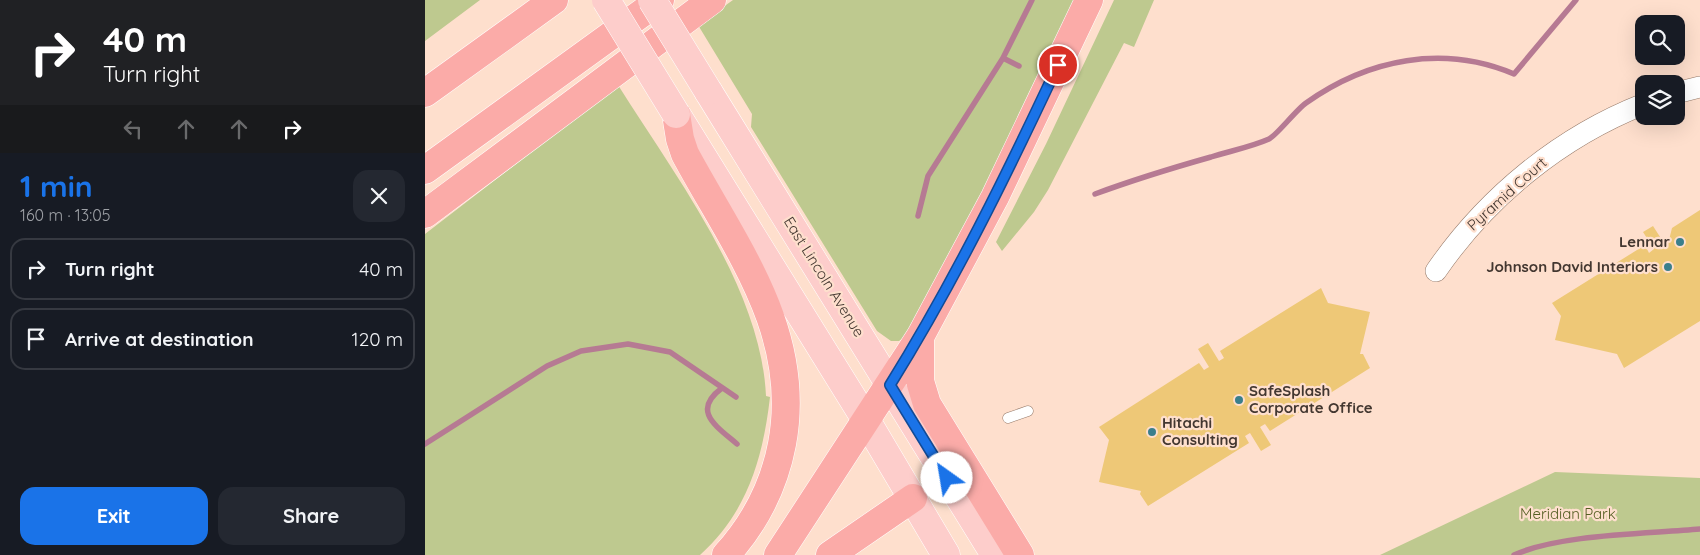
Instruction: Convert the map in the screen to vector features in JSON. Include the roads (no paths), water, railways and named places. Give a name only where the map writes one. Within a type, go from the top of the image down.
[{"type":"highway","points":[[425,93],[554,0]]},
{"type":"highway","points":[[425,170],[660,0]]},
{"type":"highway","points":[[425,214],[712,0]]},
{"type":"highway","points":[[779,555],[920,337],[995,197],[1089,0]]},
{"type":"highway","points":[[676,114],[680,139],[685,154],[735,240],[764,301],[779,344],[785,381],[786,419],[775,473],[757,513],[726,555]]},
{"type":"highway","points":[[920,337],[921,381],[927,404],[1020,555]]},
{"type":"highway","points":[[830,555],[913,498]]},
{"type":"main road","points":[[606,0],[866,420],[945,555]]},
{"type":"main road","name":"East Lincoln Avenue","points":[[652,0],[995,555]]},
{"type":"street","points":[[1685,91],[1700,87]]},
{"type":"street","name":"Pyramid Court","points":[[1436,271],[1471,225],[1527,172],[1587,132],[1635,108]]},
{"type":"lane","points":[[1008,418],[1028,411]]},
{"type":"waterway","points":[[918,216],[928,176],[1003,58],[1032,0]]},
{"type":"waterway","points":[[1095,194],[1153,174],[1248,147],[1269,139],[1306,103],[1330,88],[1380,67],[1433,58],[1487,65],[1514,74],[1576,0]]},
{"type":"waterway","points":[[1003,58],[1019,66]]},
{"type":"waterway","points":[[425,444],[547,366],[581,351],[628,344],[670,352],[736,397]]},
{"type":"waterway","points":[[722,388],[713,396],[708,404],[708,411],[710,418],[721,431],[737,444]]},
{"type":"waterway","points":[[1514,555],[1533,548],[1579,539],[1700,529]]},
{"type":"place","name":"Lennar","points":[[1680,242]]},
{"type":"place","name":"Johnson David Interiors","points":[[1668,267]]},
{"type":"place","name":"SafeSplash Corporate Office","points":[[1239,400]]},
{"type":"place","name":"Hitachi Consulting","points":[[1152,432]]},
{"type":"park label","name":"Meridian Park","points":[[1568,514]]}]
